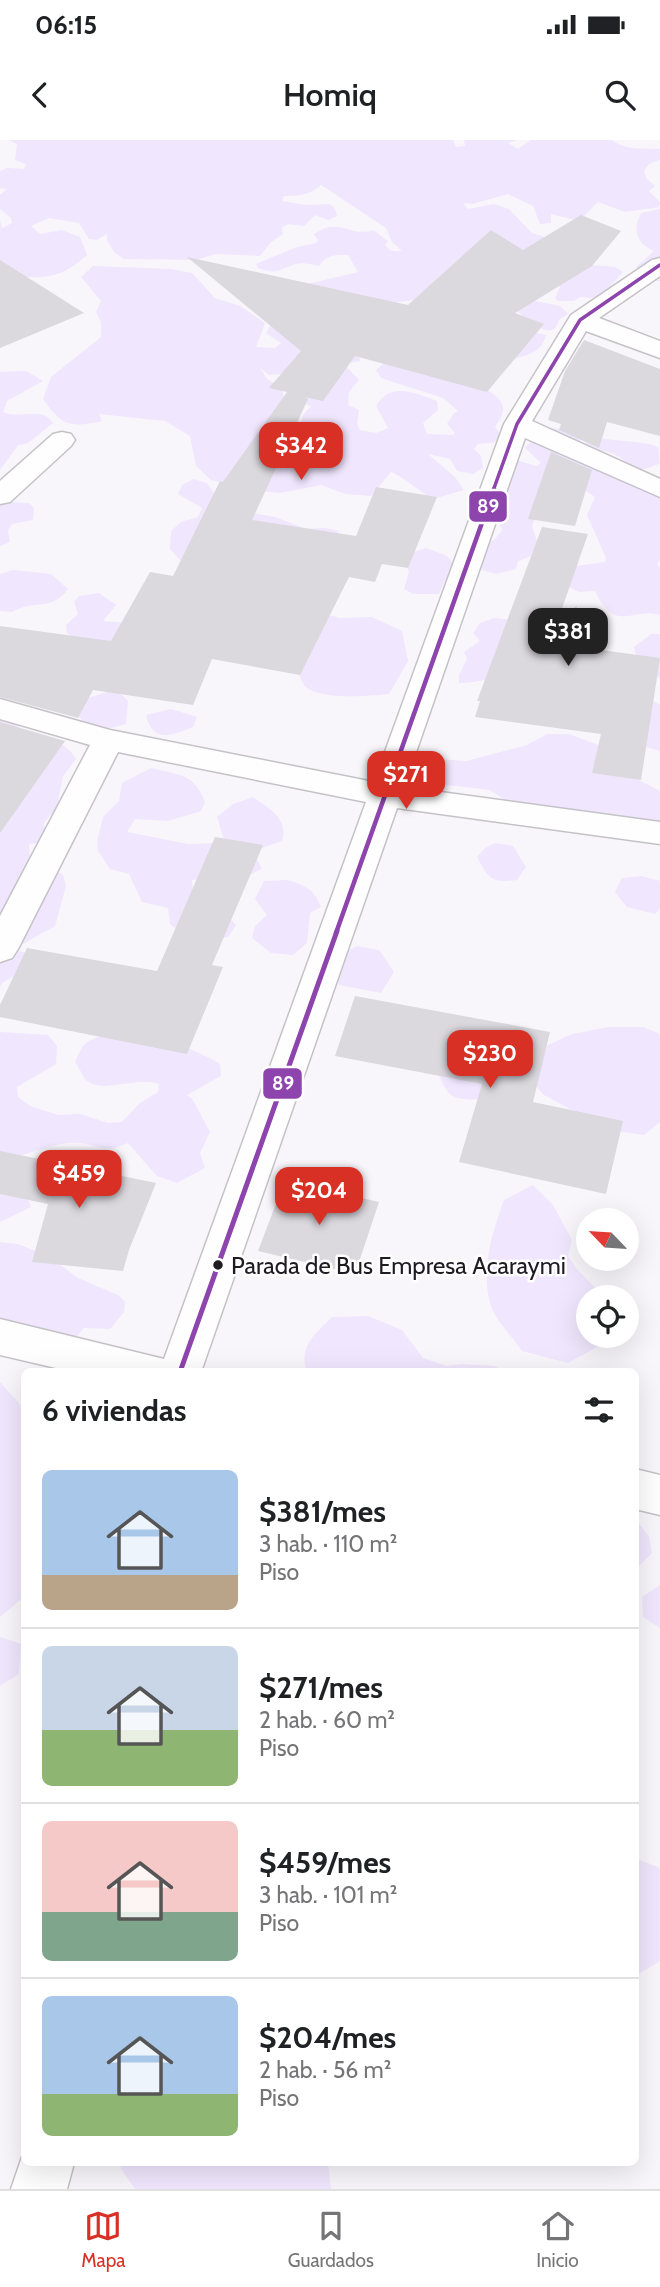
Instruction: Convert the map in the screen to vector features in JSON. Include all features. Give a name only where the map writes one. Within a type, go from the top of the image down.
[{"type":"street","points":[[181,1368],[517,424],[580,320],[660,265]]},
{"type":"street","points":[[580,320],[660,350]]},
{"type":"street","points":[[517,424],[660,489]]},
{"type":"street","points":[[0,496],[62,440]]},
{"type":"street","points":[[0,709],[110,740],[384,795],[660,833]]},
{"type":"street","points":[[0,949],[110,740]]},
{"type":"street","points":[[0,1337],[132,1368]]},
{"type":"street","points":[[639,1490],[660,1494]]},
{"type":"street","points":[[39,2189],[46,2166]]},
{"type":"shaded area","points":[[8,140],[453,140],[456,147],[465,146],[464,140],[517,140],[508,143],[518,149],[531,140],[612,140],[629,147],[660,149],[660,160],[649,164],[644,171],[646,178],[655,186],[649,191],[660,202],[659,207],[625,212],[598,202],[579,221],[551,214],[551,223],[540,224],[533,206],[508,194],[472,204],[463,203],[468,209],[494,204],[509,209],[532,233],[575,247],[454,264],[421,297],[494,294],[536,333],[546,335],[544,341],[537,350],[527,355],[509,358],[419,299],[394,303],[359,349],[360,361],[344,364],[359,380],[349,392],[348,405],[359,410],[357,424],[360,430],[376,433],[388,428],[376,406],[388,394],[404,391],[437,401],[438,410],[423,423],[427,434],[455,433],[447,424],[458,411],[443,398],[381,378],[376,370],[387,360],[471,382],[498,398],[503,410],[495,427],[502,437],[498,442],[478,444],[474,449],[481,456],[483,468],[473,474],[457,471],[450,459],[428,454],[455,477],[464,490],[433,499],[391,472],[371,496],[345,494],[321,485],[280,493],[211,480],[196,466],[190,436],[165,421],[99,414],[102,421],[74,424],[56,415],[43,399],[51,377],[101,337],[101,322],[96,312],[101,301],[81,277],[93,266],[171,269],[192,273],[215,298],[240,306],[265,323],[256,347],[275,348],[281,343],[266,333],[291,288],[358,272],[348,255],[328,257],[319,266],[299,263],[274,271],[258,268],[256,264],[297,247],[316,243],[318,240],[314,234],[331,227],[365,232],[373,230],[388,241],[385,245],[391,251],[402,251],[392,242],[386,228],[321,185],[308,193],[284,196],[282,201],[306,205],[330,204],[337,216],[328,220],[315,215],[304,226],[289,224],[282,227],[283,234],[271,242],[260,256],[215,254],[196,260],[124,259],[114,252],[107,240],[107,234],[97,240],[89,239],[79,223],[49,218],[31,226],[40,234],[62,230],[80,237],[87,255],[54,275],[15,277],[0,263],[0,220],[2,228],[12,223],[11,218],[0,209],[0,195],[7,189],[0,188],[0,171],[7,168],[24,169],[26,164],[15,160],[17,144]],"holes":[[[260,368],[269,375],[285,374],[300,402],[311,406],[303,415],[301,424],[285,430],[282,388],[267,379]]]},
{"type":"shaded area","points":[[660,209],[660,281],[653,281],[636,267],[654,251],[640,240],[637,225],[641,213]]},
{"type":"shaded area","points":[[590,265],[615,267],[623,272],[604,293],[592,298],[558,301],[555,298],[560,287],[556,279]]},
{"type":"shaded area","points":[[530,300],[560,306],[568,314],[559,320],[556,327],[545,330],[515,310]]},
{"type":"shaded area","points":[[26,371],[43,381],[7,401],[3,412],[43,415],[53,423],[28,443],[18,445],[0,470],[0,372]]},
{"type":"shaded area","points":[[544,428],[563,429],[581,438],[576,461],[600,466],[660,493],[660,560],[657,564],[660,568],[660,615],[651,613],[618,616],[610,612],[595,591],[579,592],[566,586],[569,567],[605,562],[606,558],[587,515],[595,497],[564,476],[539,507],[532,526],[537,541],[531,556],[518,561],[516,569],[496,574],[482,570],[477,560],[479,549],[495,539],[502,530],[494,513],[479,505],[478,495],[513,459],[536,466],[541,463],[525,448]]},
{"type":"shaded area","points":[[600,438],[658,447],[660,463],[641,470],[635,469],[611,453],[584,448],[587,440]]},
{"type":"shaded area","points":[[193,479],[207,483],[218,499],[235,510],[275,517],[306,529],[339,531],[335,536],[190,571],[170,549],[171,531],[181,522],[198,517],[202,508],[178,494],[182,485]]},
{"type":"shaded area","points":[[0,501],[29,503],[34,508],[33,520],[12,524],[8,531],[10,542],[0,546]]},
{"type":"shaded area","points":[[426,548],[447,556],[453,563],[439,594],[413,594],[404,589],[409,572],[405,562],[410,553]]},
{"type":"shaded area","points":[[13,570],[51,574],[68,589],[49,603],[12,612],[0,611],[0,574]]},
{"type":"shaded area","points":[[99,593],[116,605],[103,621],[125,623],[145,658],[79,641],[67,633],[66,625],[78,614],[74,602],[79,596]]},
{"type":"shaded area","points":[[310,610],[340,618],[372,617],[402,631],[408,661],[389,694],[331,695],[310,690],[304,685],[299,669]]},
{"type":"shaded area","points":[[494,618],[533,622],[579,632],[582,643],[522,669],[488,679],[459,683],[459,675],[467,659],[464,652],[480,641],[473,633],[480,623]]},
{"type":"shaded area","points":[[651,634],[660,634],[660,679],[637,660],[634,647]]},
{"type":"shaded area","points":[[111,691],[122,695],[128,701],[126,724],[112,728],[93,727],[77,714],[78,701]]},
{"type":"shaded area","points":[[649,698],[660,705],[660,751],[639,745]]},
{"type":"shaded area","points":[[171,709],[197,717],[193,727],[170,735],[153,730],[146,715]]},
{"type":"shaded area","points":[[0,716],[31,733],[60,744],[76,759],[63,776],[57,807],[43,824],[47,831],[38,843],[29,844],[30,867],[46,865],[63,875],[66,886],[55,926],[12,950],[29,953],[20,972],[1,984],[0,988]]},
{"type":"shaded area","points":[[547,734],[569,734],[609,749],[623,772],[660,791],[660,840],[521,811],[490,790],[430,783],[428,767],[437,759],[466,761],[527,745]]},
{"type":"shaded area","points":[[151,768],[190,780],[201,792],[205,802],[201,811],[168,821],[135,819],[127,832],[188,844],[225,843],[217,817],[233,804],[253,797],[271,810],[283,826],[282,841],[253,851],[262,869],[231,883],[205,878],[192,880],[194,905],[220,908],[236,925],[228,937],[192,942],[170,924],[168,908],[142,902],[129,874],[110,869],[98,851],[97,842],[103,817],[119,801],[122,783]]},
{"type":"shaded area","points":[[495,843],[513,846],[526,867],[517,880],[496,880],[488,875],[481,864],[477,857],[485,848]]},
{"type":"shaded area","points":[[642,876],[660,881],[660,908],[655,914],[627,907],[615,892],[622,878]]},
{"type":"shaded area","points":[[287,880],[308,889],[316,896],[321,907],[310,913],[307,943],[293,955],[271,953],[252,938],[255,926],[267,915],[255,899],[264,881]]},
{"type":"shaded area","points":[[357,946],[379,950],[394,972],[381,993],[339,985],[332,969],[341,954]]},
{"type":"shaded area","points":[[608,1027],[643,1027],[660,1034],[660,1122],[644,1135],[609,1130],[544,1095],[528,1077],[535,1051],[572,1034]]},
{"type":"shaded area","points":[[0,1032],[48,1035],[57,1046],[56,1064],[17,1087],[18,1097],[30,1106],[58,1115],[80,1114],[108,1123],[122,1122],[140,1103],[158,1092],[159,1084],[141,1082],[94,1085],[87,1081],[75,1062],[86,1043],[116,1034],[135,1035],[191,1049],[220,1064],[221,1076],[187,1095],[193,1100],[210,1132],[200,1153],[205,1168],[177,1183],[157,1176],[128,1143],[104,1148],[69,1143],[5,1160],[0,1170]]},
{"type":"shaded area","points":[[470,1041],[489,1100],[453,1096],[444,1086],[435,1064]]},
{"type":"shaded area","points":[[0,1175],[22,1184],[31,1207],[0,1222]]},
{"type":"shaded area","points":[[533,1185],[553,1205],[572,1240],[568,1256],[576,1271],[592,1285],[576,1285],[576,1348],[595,1348],[568,1363],[522,1351],[491,1306],[487,1265],[495,1225],[504,1200]]},
{"type":"shaded area","points":[[0,1242],[18,1244],[50,1257],[78,1278],[118,1295],[125,1302],[124,1312],[110,1329],[84,1328],[74,1339],[0,1320]]},
{"type":"shaded area","points":[[368,1316],[402,1330],[423,1358],[447,1366],[462,1364],[498,1368],[306,1368],[306,1348],[314,1335],[332,1317]]},
{"type":"shaded area","points":[[0,1382],[21,1406],[21,1600],[0,1617]]},
{"type":"shaded area","points":[[639,1524],[649,1536],[652,1553],[639,1566]]},
{"type":"shaded area","points":[[660,1585],[660,1628],[643,1617],[642,1597]]},
{"type":"shaded area","points":[[0,1637],[21,1644],[19,1674],[0,1686]]},
{"type":"shaded area","points":[[639,1860],[660,1868],[660,1961],[639,1974]]},
{"type":"shaded area","points":[[120,2166],[328,2166],[331,2189],[135,2189]]},
{"type":"building","points":[[581,215],[621,231],[592,266],[515,313],[544,324],[487,392],[355,356],[323,401],[305,397],[308,399],[252,520],[356,536],[376,487],[437,497],[408,568],[382,564],[375,582],[349,577],[300,675],[212,659],[193,705],[93,690],[78,718],[0,697],[0,626],[111,641],[150,572],[173,576],[220,481],[223,482],[287,392],[269,388],[301,351],[187,257],[408,305],[491,230],[523,250]]},
{"type":"building","points":[[0,260],[84,313],[0,348]]},
{"type":"building","points":[[584,340],[660,369],[660,436],[607,422],[599,448],[559,430],[561,424],[548,420],[565,371]]},
{"type":"building","points":[[551,452],[592,470],[575,526],[528,519]]},
{"type":"building","points":[[542,527],[588,534],[558,620],[577,606],[564,645],[660,658],[641,780],[592,773],[601,734],[475,717],[480,701],[477,701]]},
{"type":"building","points":[[0,722],[65,741],[0,833]]},
{"type":"building","points":[[215,837],[263,845],[212,965],[223,967],[187,1054],[0,1017],[0,1005],[27,948],[157,971]]},
{"type":"building","points":[[355,996],[550,1032],[533,1102],[623,1121],[606,1194],[459,1162],[482,1084],[335,1056]]},
{"type":"building","points":[[0,1151],[156,1183],[123,1271],[32,1262],[48,1204],[0,1194]]},
{"type":"building","points":[[285,1180],[379,1202],[355,1274],[258,1251]]},
{"type":"transit line","name":"89","points":[[181,1368],[517,424],[580,320],[660,265]]},
{"type":"place","name":"Parada de Bus Empresa Acaraymi","points":[[218,1265]]}]
